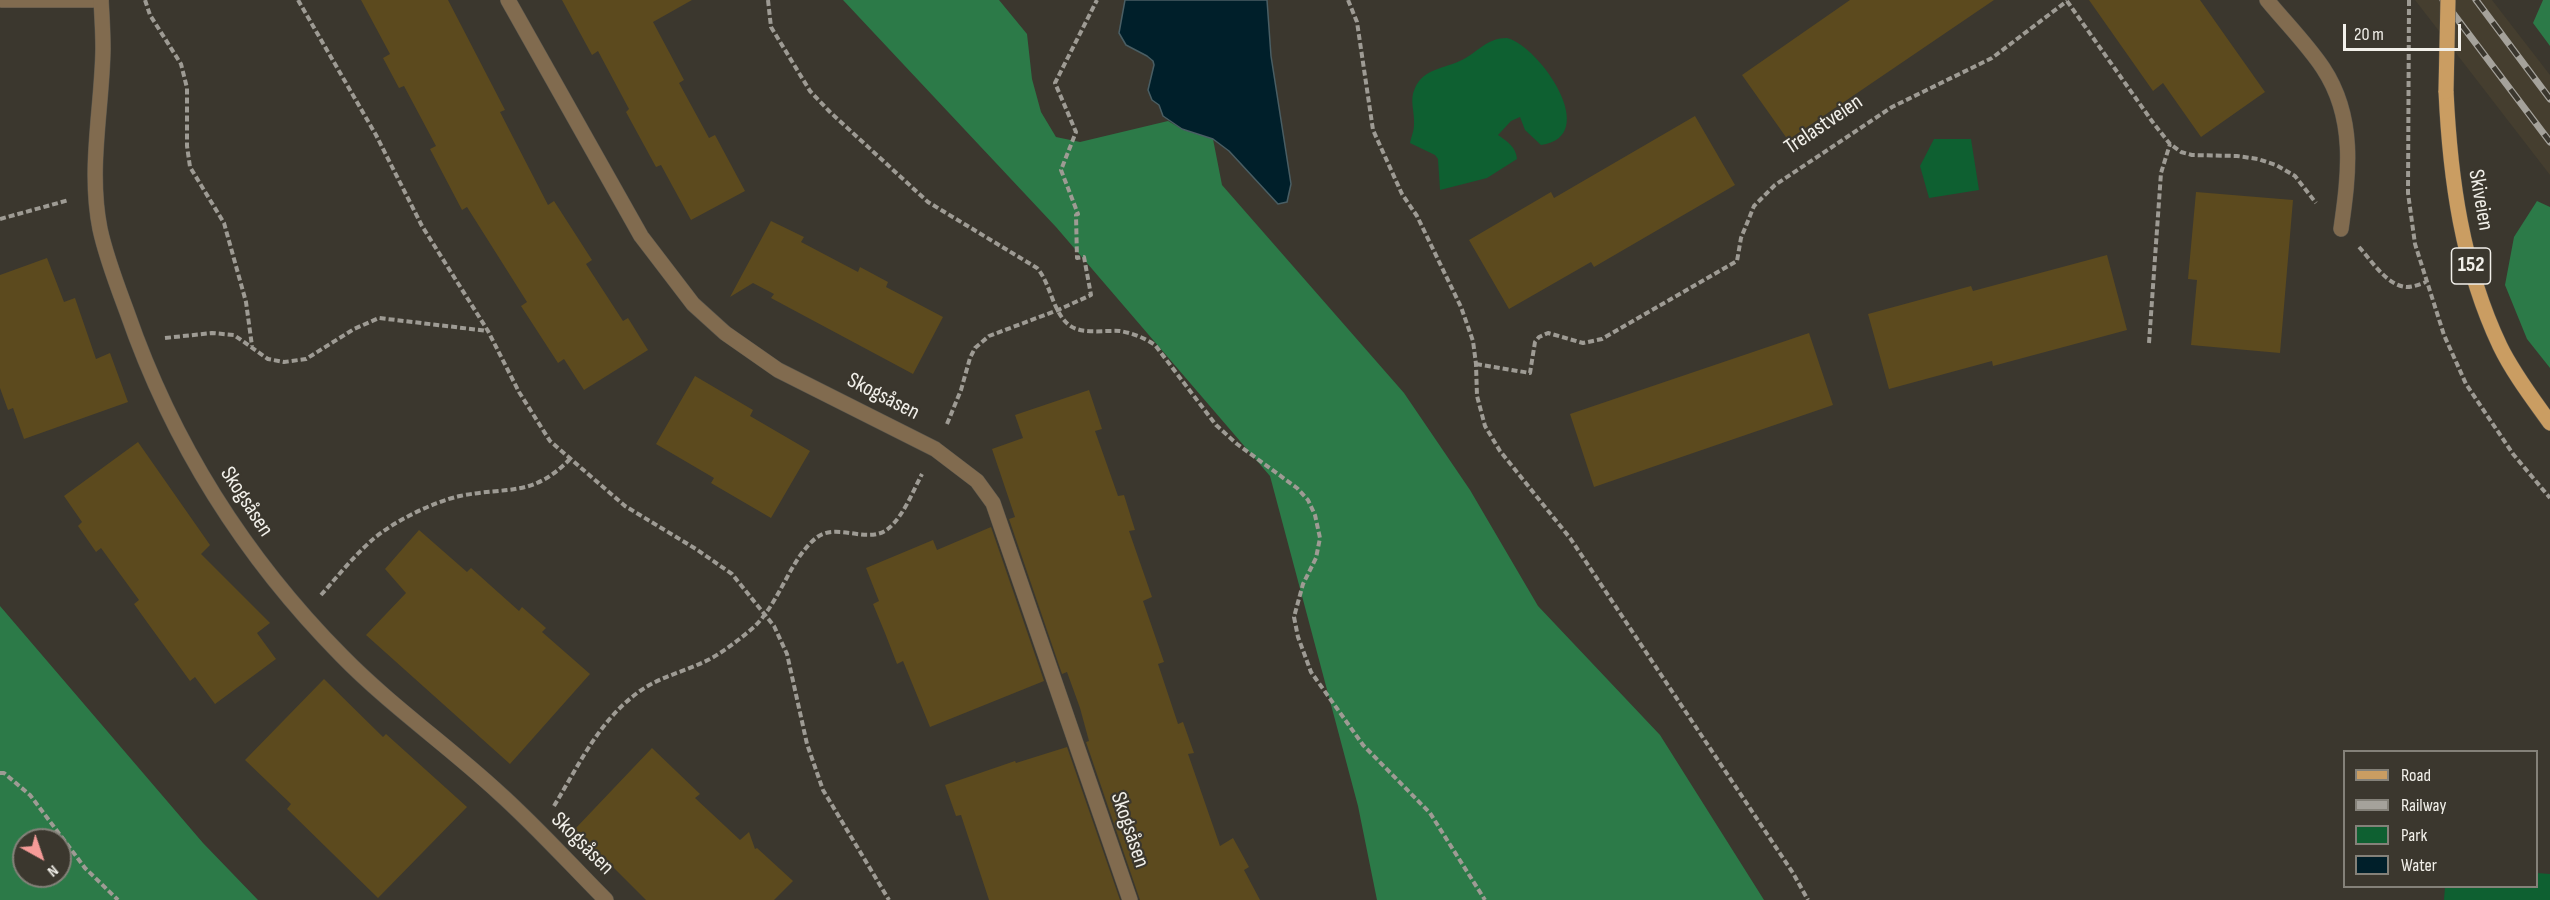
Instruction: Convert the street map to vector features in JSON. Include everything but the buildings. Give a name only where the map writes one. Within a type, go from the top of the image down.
[{"type":"main road","name":"Skiveien","points":[[2448,0],[2446,91],[2451,169],[2467,254],[2500,346],[2550,423]]},
{"type":"street","points":[[2,0],[101,0]]},
{"type":"street","name":"Skogsåsen","points":[[101,0],[103,48],[96,141],[96,192],[100,228],[109,261],[138,343],[161,399],[192,460],[250,550],[304,615],[344,658],[500,794],[606,900]]},
{"type":"street","name":"Skogsåsen","points":[[508,0],[641,236],[693,304],[725,333],[778,370],[935,449],[976,481],[993,503],[1130,900]]},
{"type":"street","points":[[2267,0],[2323,68],[2343,111],[2349,157],[2341,229]]},
{"type":"path","points":[[145,0],[150,15],[181,64],[187,88],[187,146],[190,167],[224,223],[246,302],[252,347]]},
{"type":"path","points":[[298,0],[376,135],[422,226],[488,331],[534,417],[550,441],[569,460],[625,506],[732,574],[774,626],[787,654],[807,744],[823,790],[889,900]]},
{"type":"path","points":[[768,0],[771,27],[810,91],[830,112],[928,202],[1037,268],[1067,323],[1076,329],[1122,331],[1145,338],[1155,345],[1216,425],[1237,444],[1297,488],[1308,500],[1315,514],[1320,538],[1316,558],[1303,584],[1294,617],[1298,637],[1311,672],[1364,745],[1430,813],[1485,900]]},
{"type":"path","points":[[537,832],[584,751],[613,715],[640,691],[671,674],[709,660],[738,642],[766,615],[804,552],[823,533],[832,531],[874,534],[890,528],[906,505],[954,410],[975,348],[989,336],[1091,295],[1084,257],[1077,258],[1075,252],[1076,215],[1078,214],[1060,170],[1076,132],[1055,83],[1097,0]]},
{"type":"path","points":[[1348,0],[1357,22],[1373,130],[1397,184],[1417,216],[1461,307],[1473,341],[1477,396],[1485,426],[1500,451],[1570,538],[1793,873],[1808,900]]},
{"type":"path","name":"Trelastveien","points":[[1476,364],[1530,373],[1534,342],[1539,337],[1548,333],[1583,343],[1602,339],[1737,261],[1742,237],[1754,206],[1775,185],[1892,107],[1992,58],[2067,0],[2170,144]]},
{"type":"path","points":[[2409,0],[2408,193],[2415,244],[2444,335],[2466,384],[2513,454],[2550,498]]},
{"type":"path","points":[[2149,344],[2161,173],[2170,144],[2181,152],[2192,155],[2237,156],[2276,165],[2295,176],[2323,212],[2394,283],[2408,287],[2426,282]]},
{"type":"path","points":[[0,219],[96,192]]},
{"type":"path","points":[[138,343],[181,335],[212,333],[234,335],[268,359],[284,362],[306,359],[354,329],[379,318],[488,331]]},
{"type":"path","points":[[304,615],[372,539],[418,511],[459,496],[532,487],[554,476],[569,460]]},
{"type":"path","points":[[0,772],[30,795],[85,868],[118,900]]},
{"type":"shaded area","points":[[2415,0],[2492,0],[2550,75],[2550,175]]},
{"type":"green space","points":[[843,0],[999,0],[1027,34],[1032,79],[1041,112],[1056,137],[1080,142],[1168,121],[1182,129],[1213,139],[1222,185],[1404,393],[1470,490],[1538,606],[1660,735],[1764,900],[1377,900],[1358,806],[1270,476],[1056,227]]},
{"type":"green space","points":[[2543,0],[2550,0],[2550,46],[2533,23]]},
{"type":"green space","points":[[1507,38],[1521,45],[1535,57],[1549,74],[1560,92],[1566,110],[1566,126],[1558,138],[1541,145],[1525,130],[1520,117],[1511,121],[1498,135],[1513,148],[1517,159],[1487,178],[1440,190],[1438,159],[1435,155],[1410,143],[1414,127],[1412,102],[1415,88],[1419,81],[1429,73],[1468,57],[1494,40]]},
{"type":"green space","points":[[1934,139],[1971,139],[1979,190],[1929,198],[1920,166]]},
{"type":"green space","points":[[2537,201],[2550,207],[2550,368],[2527,339],[2505,285],[2514,237]]},
{"type":"green space","points":[[0,606],[203,843],[258,900],[0,900]]},
{"type":"green space","points":[[2538,873],[2550,874],[2550,900],[2444,900],[2445,888],[2538,888]]},
{"type":"water","points":[[1125,0],[1267,0],[1271,56],[1291,184],[1287,202],[1278,204],[1229,151],[1213,139],[1182,129],[1163,116],[1159,105],[1152,100],[1148,90],[1153,61],[1126,45],[1119,33]]},
{"type":"railway","points":[[2443,0],[2550,142]]},
{"type":"railway","points":[[2476,0],[2550,99]]}]
